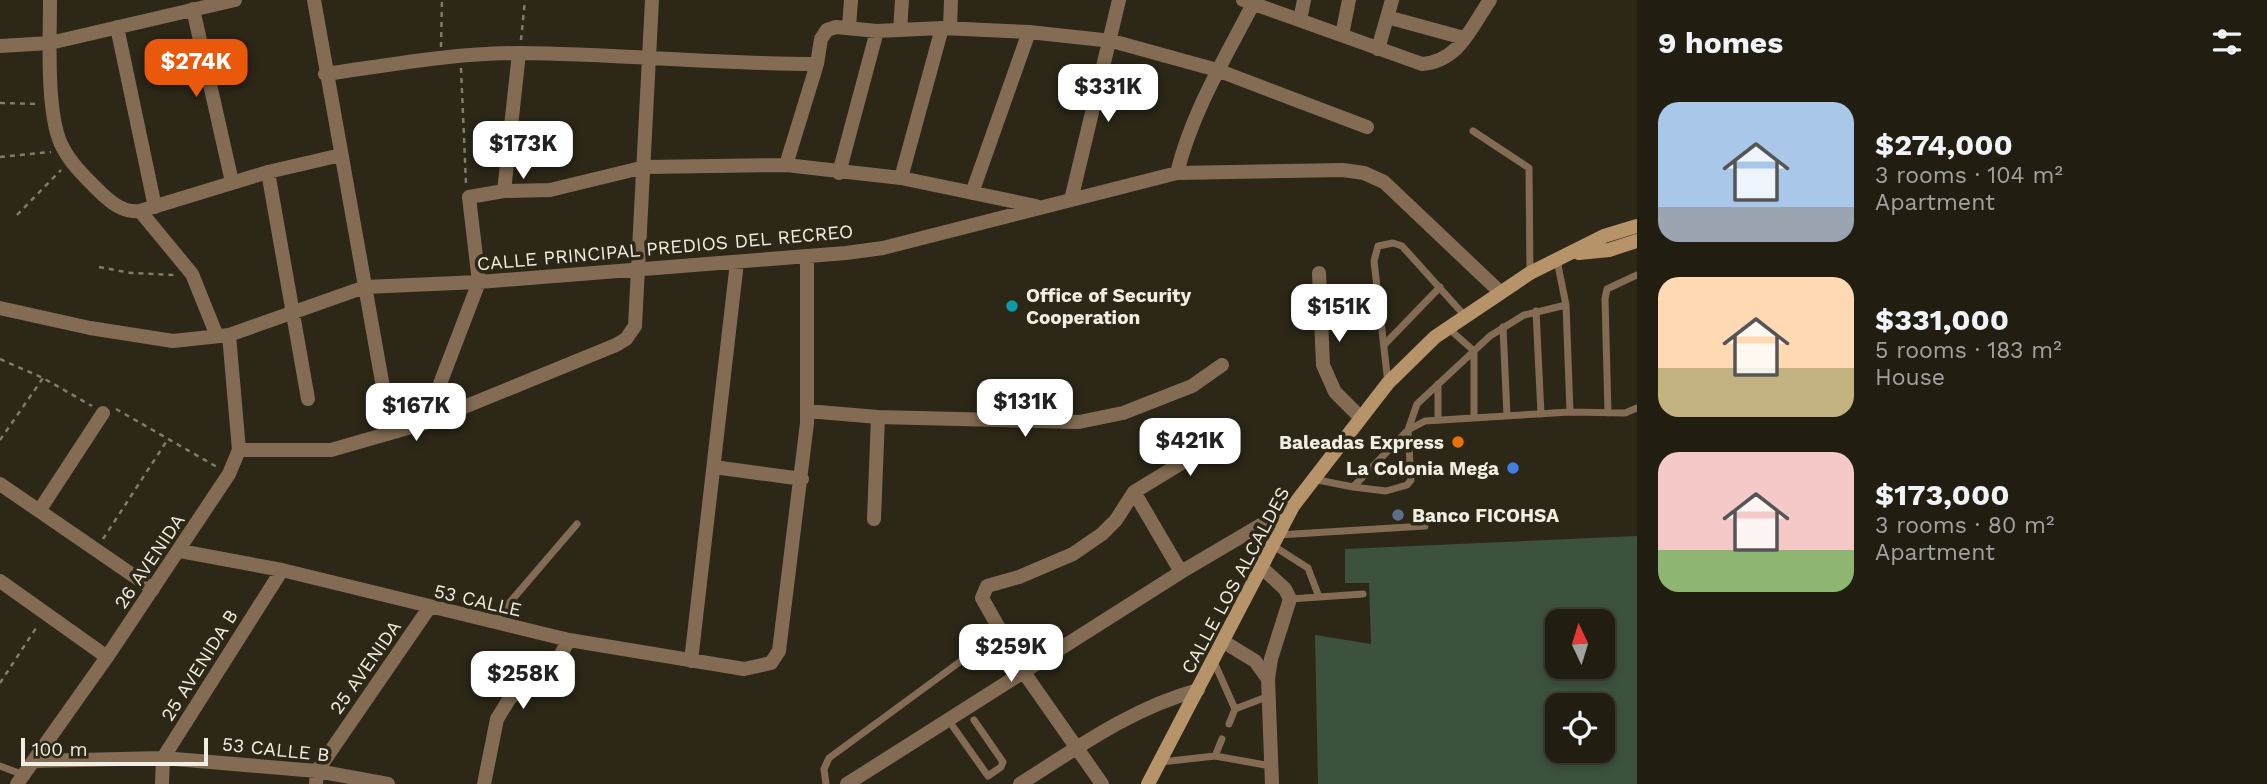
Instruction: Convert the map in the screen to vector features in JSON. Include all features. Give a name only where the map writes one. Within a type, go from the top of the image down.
[{"type":"main road","name":"CALLE LOS ALCALDES","points":[[1148,784],[1293,506],[1388,383],[1448,328],[1530,273],[1604,236],[1637,226]]},
{"type":"main road","name":"CALLE LOS ALCALDES","points":[[1571,254],[1609,250],[1637,241]]},
{"type":"street","name":"26 AVENIDA","points":[[20,780],[180,551],[229,474],[239,450],[223,336],[192,274],[140,211],[122,209],[104,195],[68,155],[56,128],[50,0]]},
{"type":"street","points":[[0,46],[50,43],[233,0]]},
{"type":"street","points":[[314,0],[325,74],[391,432]]},
{"type":"street","points":[[239,450],[331,450],[425,422],[626,339],[635,326],[652,0]]},
{"type":"street","points":[[849,27],[851,0]]},
{"type":"street","points":[[900,30],[902,0]]},
{"type":"street","points":[[901,178],[946,28],[951,0]]},
{"type":"street","points":[[1071,200],[1112,41],[1119,0]]},
{"type":"street","points":[[1300,20],[1304,0]]},
{"type":"street","points":[[1342,35],[1349,0]]},
{"type":"street","points":[[1378,49],[1392,0]]},
{"type":"street","points":[[1177,173],[1186,135],[1248,2],[1422,64],[1439,62],[1450,56],[1490,0]]},
{"type":"street","points":[[193,9],[232,182]]},
{"type":"street","points":[[1387,17],[1464,38]]},
{"type":"street","points":[[117,27],[155,207]]},
{"type":"street","points":[[786,165],[817,64],[821,39],[827,30],[849,27],[877,31],[946,28],[1029,32],[1112,41],[1217,71],[1367,127]]},
{"type":"street","points":[[839,173],[877,31]]},
{"type":"street","points":[[972,193],[1029,32]]},
{"type":"street","points":[[325,74],[441,57],[519,53],[649,60],[817,64]]},
{"type":"street","points":[[504,191],[519,53]]},
{"type":"street","points":[[140,211],[232,182],[341,155]]},
{"type":"street","points":[[425,422],[479,282],[468,197],[504,191],[550,190],[645,167],[786,165],[901,178],[1041,207]]},
{"type":"street","name":"CALLE PRINCIPAL PREDIOS DEL RECREO","points":[[0,308],[90,328],[173,341],[223,336],[365,287],[479,282],[639,268],[807,258],[883,248],[1177,173],[1343,170],[1364,173],[1384,182],[1500,292]]},
{"type":"street","points":[[268,172],[308,399]]},
{"type":"street","points":[[714,467],[802,479],[807,411],[807,258]]},
{"type":"street","points":[[691,661],[737,262]]},
{"type":"street","points":[[1319,273],[1323,365],[1335,392],[1360,417]]},
{"type":"street","points":[[807,411],[878,417],[1079,422],[1123,413],[1192,386],[1222,365]]},
{"type":"street","points":[[39,511],[103,412]]},
{"type":"street","points":[[874,519],[878,417]]},
{"type":"street","points":[[1102,784],[1025,674],[982,598],[987,586],[1019,577],[1073,554],[1102,534],[1116,520],[1133,492],[1229,434]]},
{"type":"street","name":"53 CALLE","points":[[180,551],[282,570],[569,640],[744,669],[771,663],[779,651],[802,479]]},
{"type":"street","points":[[0,484],[153,589]]},
{"type":"street","points":[[1133,492],[1181,572]]},
{"type":"street","points":[[846,784],[1025,674],[1181,572],[1293,506]]},
{"type":"street","points":[[1260,566],[1285,589],[1290,599],[1271,659],[1268,679],[1272,784]]},
{"type":"street","name":"25 AVENIDA B","points":[[163,758],[282,570]]},
{"type":"street","points":[[0,581],[107,657]]},
{"type":"street","name":"25 AVENIDA","points":[[316,778],[429,608]]},
{"type":"street","points":[[484,784],[497,719],[510,698],[556,661],[569,640]]},
{"type":"street","points":[[1224,642],[1255,661],[1268,679]]},
{"type":"street","points":[[1020,784],[1076,747],[1168,698],[1198,690]]},
{"type":"street","points":[[162,784],[163,758]]},
{"type":"street","name":"53 CALLE B","points":[[34,761],[163,758],[316,778],[388,784]]},
{"type":"lane","points":[[1473,131],[1529,168],[1530,273]]},
{"type":"lane","points":[[1388,383],[1374,261],[1378,246],[1393,243],[1402,246],[1465,316]]},
{"type":"lane","points":[[1556,260],[1566,305],[1570,412]]},
{"type":"lane","points":[[1608,413],[1607,289],[1637,275]]},
{"type":"lane","points":[[1384,345],[1440,287]]},
{"type":"lane","points":[[1313,479],[1386,491],[1407,485],[1411,480],[1408,430],[1417,404],[1503,327],[1536,311],[1566,305]]},
{"type":"lane","points":[[1536,311],[1541,415]]},
{"type":"lane","points":[[1503,327],[1507,416]]},
{"type":"lane","points":[[1448,328],[1474,351],[1474,417]]},
{"type":"lane","points":[[1438,384],[1438,418]]},
{"type":"lane","points":[[1353,487],[1408,430],[1438,418],[1570,412],[1625,413],[1637,408]]},
{"type":"lane","points":[[493,623],[577,524]]},
{"type":"lane","points":[[1275,540],[1425,526]]},
{"type":"lane","points":[[1275,540],[1308,568],[1319,597]]},
{"type":"lane","points":[[1290,599],[1363,594]]},
{"type":"lane","points":[[826,784],[824,769],[829,758],[961,661]]},
{"type":"lane","points":[[1213,661],[1235,709],[1229,724]]},
{"type":"lane","points":[[1235,709],[1269,696]]},
{"type":"lane","points":[[949,721],[988,776],[1002,767],[1003,762],[974,720]]},
{"type":"lane","points":[[1215,756],[1222,739]]},
{"type":"lane","points":[[1161,762],[1215,756],[1271,766]]},
{"type":"lane","points":[[0,765],[20,780]]},
{"type":"path","points":[[441,57],[442,0]]},
{"type":"path","points":[[519,53],[525,0]]},
{"type":"path","points":[[460,56],[468,197]]},
{"type":"path","points":[[0,103],[54,104]]},
{"type":"path","points":[[0,157],[68,155]]},
{"type":"path","points":[[16,215],[68,155]]},
{"type":"path","points":[[99,267],[160,276],[192,274]]},
{"type":"path","points":[[0,359],[43,377],[103,412],[108,405],[229,474]]},
{"type":"path","points":[[0,440],[43,377]]},
{"type":"path","points":[[96,550],[168,439]]},
{"type":"path","points":[[0,683],[45,613]]},
{"type":"green space","points":[[1637,536],[1637,784],[1318,784],[1315,635],[1371,644],[1369,583],[1345,583],[1345,549]]},
{"type":"place","name":"Office of Security Cooperation","points":[[1012,306]]},
{"type":"place","name":"Baleadas Express","points":[[1458,442]]},
{"type":"place","name":"La Colonia Mega","points":[[1513,468]]},
{"type":"place","name":"Banco FICOHSA","points":[[1398,515]]}]
